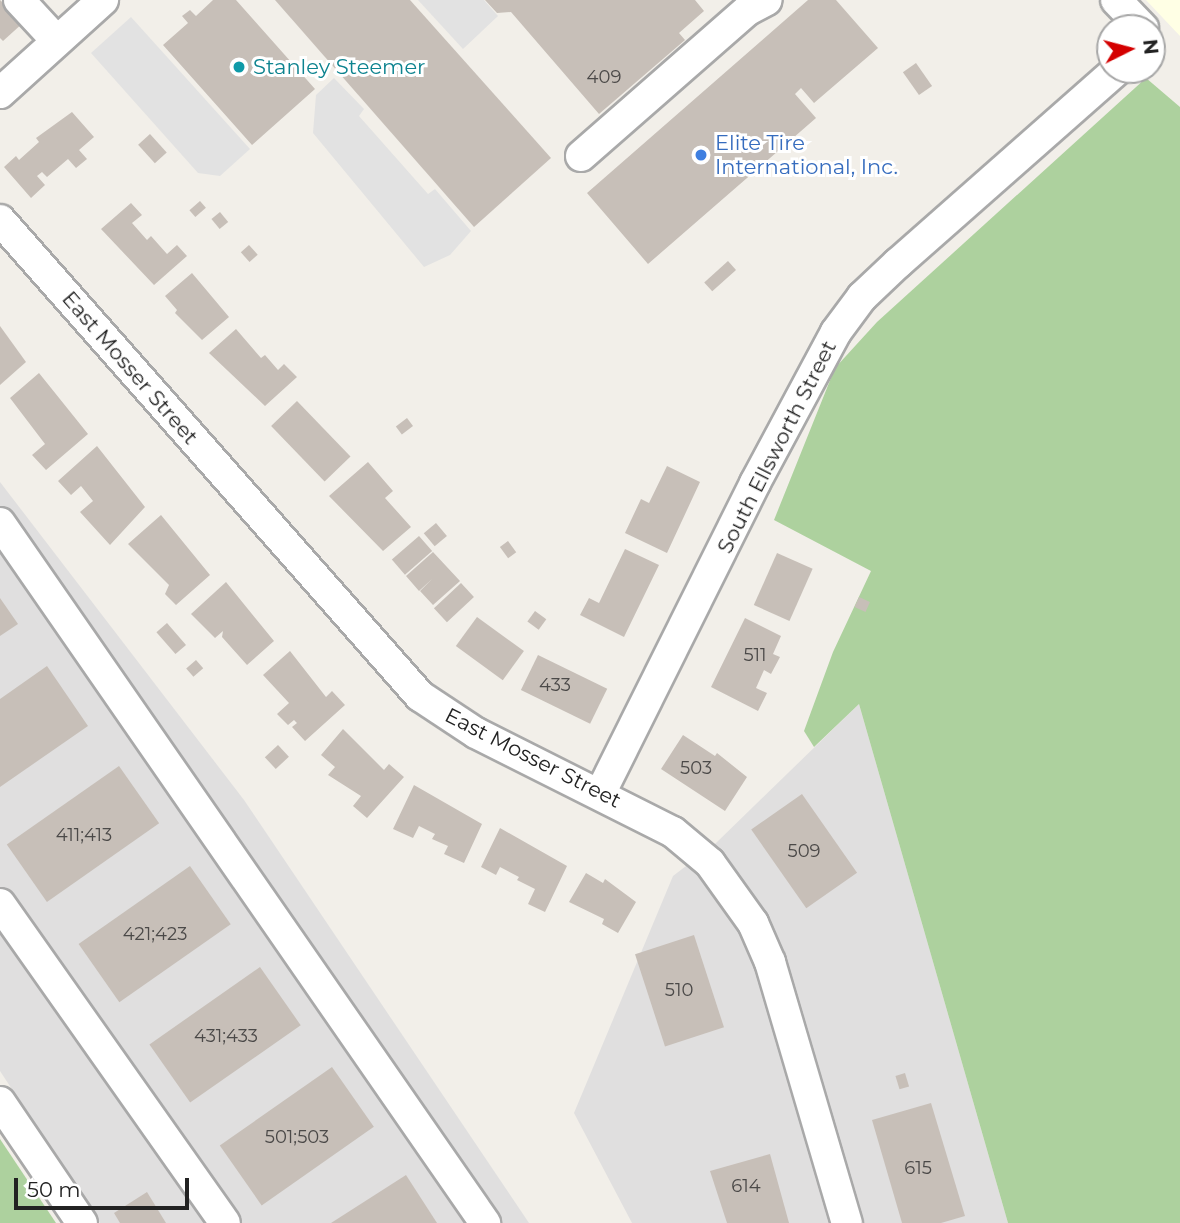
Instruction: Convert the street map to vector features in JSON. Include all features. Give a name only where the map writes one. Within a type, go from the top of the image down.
[{"type":"street","points":[[19,0],[57,41]]},
{"type":"street","points":[[0,93],[103,0]]},
{"type":"street","points":[[581,156],[748,10],[767,0]]},
{"type":"street","points":[[1116,0],[1130,14]]},
{"type":"street","name":"South Ellsworth Street","points":[[601,792],[755,483],[836,332],[862,298],[898,263],[1101,84]]},
{"type":"street","name":"East Mosser Street","points":[[0,220],[420,696],[477,733],[601,792],[673,832],[710,863],[753,923],[786,1014],[847,1223]]},
{"type":"street","points":[[0,523],[485,1223]]},
{"type":"street","points":[[0,904],[225,1223]]},
{"type":"street","points":[[0,1102],[82,1223]]},
{"type":"shaded area","points":[[418,0],[484,0],[498,16],[463,49]]},
{"type":"shaded area","points":[[1146,0],[1180,0],[1180,36],[1166,21],[1166,14],[1159,14]]},
{"type":"shaded area","points":[[131,17],[250,149],[220,176],[198,173],[91,53]]},
{"type":"shaded area","points":[[334,78],[364,109],[359,116],[428,194],[435,189],[471,231],[450,255],[424,267],[313,133],[316,95]]},
{"type":"shaded area","points":[[0,482],[244,800],[529,1223],[100,1223],[0,1071]]},
{"type":"shaded area","points":[[859,704],[1008,1223],[632,1223],[574,1113],[673,876],[716,843]]},
{"type":"green space","points":[[1139,84],[1153,84],[1180,107],[1180,1223],[1008,1223],[859,704],[814,747],[804,731],[833,652],[871,571],[774,520],[835,368],[877,322]]},
{"type":"green space","points":[[0,1139],[56,1223],[0,1223]]},
{"type":"building","points":[[0,0],[24,22],[3,41],[0,38]]},
{"type":"building","name":"Stanley Steemer","points":[[213,0],[236,0],[315,89],[252,145],[163,45],[188,23],[182,16],[190,10],[196,16]]},
{"type":"building","points":[[275,0],[410,0],[551,158],[474,227]]},
{"type":"building","points":[[485,0],[695,0],[704,11],[679,33],[685,40],[599,114],[511,12],[497,13]]},
{"type":"building","name":"Elite Tire International, Inc.","points":[[808,0],[836,0],[878,48],[814,103],[801,88],[795,94],[816,118],[648,264],[587,193]]},
{"type":"building","points":[[916,63],[932,86],[919,95],[903,72]]},
{"type":"building","points":[[72,112],[94,137],[79,150],[87,159],[76,168],[68,159],[47,177],[42,172],[37,176],[45,185],[31,198],[4,167],[16,156],[19,160],[39,142],[36,138]]},
{"type":"building","points":[[150,134],[167,153],[155,163],[138,145]]},
{"type":"building","points":[[200,201],[206,208],[195,217],[189,210]]},
{"type":"building","points":[[131,203],[142,215],[132,223],[147,240],[151,236],[167,254],[177,245],[187,256],[154,285],[101,229]]},
{"type":"building","points":[[220,212],[228,222],[220,229],[211,219]]},
{"type":"building","points":[[249,245],[258,255],[250,262],[241,252]]},
{"type":"building","points":[[728,261],[736,270],[712,291],[704,282]]},
{"type":"building","points":[[192,273],[229,317],[202,340],[175,313],[177,310],[165,296]]},
{"type":"building","points":[[0,326],[26,362],[0,385]]},
{"type":"building","points":[[236,329],[261,358],[265,355],[278,370],[284,364],[297,377],[265,406],[209,353]]},
{"type":"building","points":[[39,373],[88,434],[46,470],[32,455],[45,444],[10,398]]},
{"type":"building","points":[[297,401],[350,456],[325,481],[271,426]]},
{"type":"building","points":[[407,418],[413,426],[402,434],[396,426]]},
{"type":"building","points":[[97,446],[145,507],[110,545],[80,512],[93,501],[81,486],[71,495],[58,481]]},
{"type":"building","points":[[368,462],[393,491],[385,498],[411,527],[383,551],[329,496]]},
{"type":"building","points":[[667,466],[700,482],[667,553],[625,533],[641,499],[649,503]]},
{"type":"building","points":[[161,515],[210,575],[176,605],[165,594],[169,585],[128,544]]},
{"type":"building","points":[[436,523],[447,536],[435,546],[424,533]]},
{"type":"building","points":[[419,536],[432,551],[405,575],[392,560]]},
{"type":"building","points":[[508,541],[516,552],[508,558],[500,547]]},
{"type":"building","points":[[625,549],[659,565],[624,637],[580,615],[589,598],[599,603]]},
{"type":"building","points":[[433,552],[460,581],[433,605],[420,591],[432,579],[419,591],[406,576]]},
{"type":"building","points":[[777,553],[813,569],[789,621],[754,605]]},
{"type":"building","points":[[226,582],[274,641],[247,665],[222,637],[223,631],[215,638],[191,614]]},
{"type":"building","points":[[461,583],[474,597],[447,622],[434,608]]},
{"type":"building","points":[[859,597],[870,602],[865,612],[855,607]]},
{"type":"building","points":[[0,598],[18,624],[0,636]]},
{"type":"building","points":[[535,611],[546,619],[539,630],[527,622]]},
{"type":"building","points":[[477,617],[524,651],[503,680],[456,646]]},
{"type":"building","points":[[745,618],[781,636],[773,654],[780,657],[771,674],[764,670],[756,688],[767,693],[758,711],[711,687]]},
{"type":"building","points":[[167,623],[186,645],[175,654],[156,632]]},
{"type":"building","points":[[290,651],[326,697],[332,691],[345,705],[305,741],[292,727],[297,723],[294,720],[288,725],[277,714],[289,703],[263,675]]},
{"type":"building","points":[[538,655],[607,689],[590,724],[521,690]]},
{"type":"building","points":[[196,660],[203,668],[193,677],[186,669]]},
{"type":"building","points":[[47,666],[88,726],[0,787],[0,699]]},
{"type":"building","points":[[343,729],[384,770],[389,764],[404,777],[367,818],[353,806],[361,796],[328,775],[335,767],[321,755]]},
{"type":"building","points":[[683,735],[715,756],[717,753],[747,777],[725,811],[661,769]]},
{"type":"building","points":[[278,745],[289,757],[276,769],[265,757]]},
{"type":"building","points":[[119,766],[159,823],[47,902],[7,845]]},
{"type":"building","points":[[414,785],[482,824],[464,863],[444,854],[448,846],[432,839],[435,834],[419,826],[413,838],[393,829]]},
{"type":"building","points":[[802,794],[857,873],[806,908],[751,830]]},
{"type":"building","points":[[500,828],[567,866],[545,912],[528,904],[535,889],[517,880],[519,877],[500,867],[496,875],[481,867]]},
{"type":"building","points":[[190,866],[231,924],[119,1002],[79,944]]},
{"type":"building","points":[[586,873],[603,883],[605,879],[636,902],[618,933],[602,924],[604,919],[569,902]]},
{"type":"building","points":[[694,935],[724,1027],[665,1046],[635,954]]},
{"type":"building","points":[[260,967],[301,1025],[190,1103],[149,1044]]},
{"type":"building","points":[[332,1067],[374,1127],[262,1205],[220,1146]]},
{"type":"building","points":[[905,1073],[909,1086],[900,1089],[895,1076]]},
{"type":"building","points":[[931,1103],[965,1216],[941,1223],[902,1223],[872,1120]]},
{"type":"building","points":[[770,1154],[789,1223],[727,1223],[710,1171]]},
{"type":"building","points":[[406,1175],[437,1223],[331,1223]]},
{"type":"building","points":[[147,1192],[166,1223],[120,1223],[114,1213]]},
{"type":"place","name":"Stanley Steemer","points":[[239,67]]},
{"type":"place","name":"Elite Tire International, Inc.","points":[[701,155]]}]
